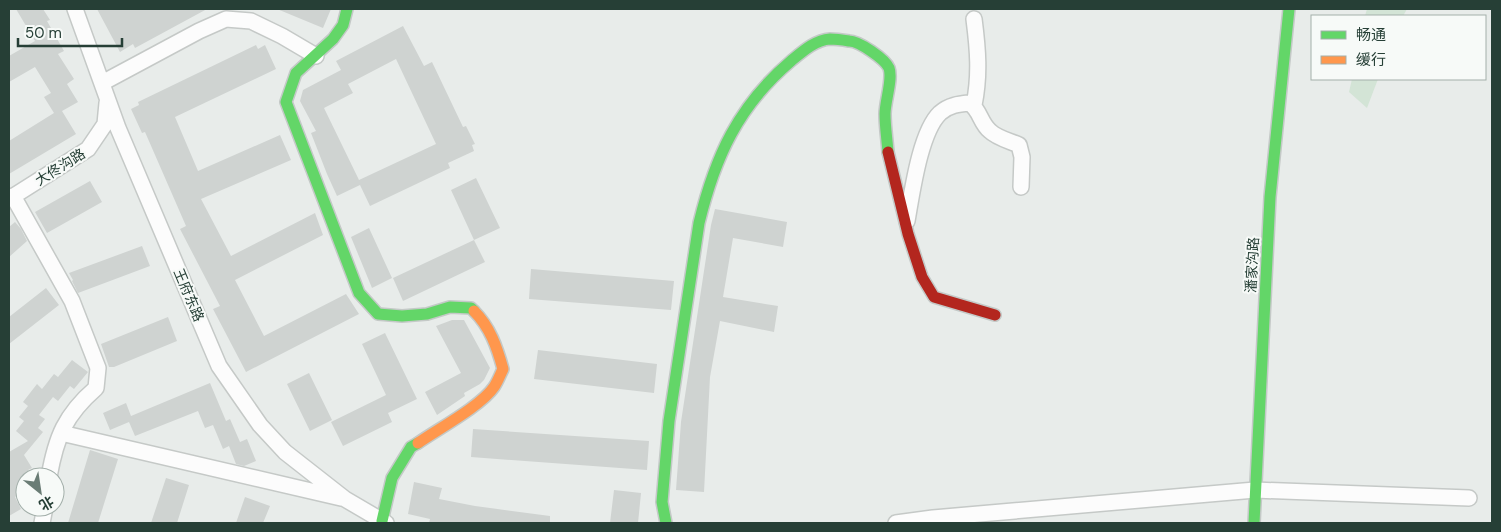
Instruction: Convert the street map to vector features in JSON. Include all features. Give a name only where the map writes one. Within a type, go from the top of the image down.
[{"type":"street","name":"王府东路","points":[[75,9],[118,128],[219,366],[260,424],[285,452],[345,499],[384,522]]},
{"type":"street","points":[[347,9],[343,26],[333,39],[296,73],[286,102],[359,293],[378,314],[402,316],[427,314],[450,308],[471,308],[484,321],[498,351],[502,369],[494,387],[485,397],[411,447],[392,478],[384,522]]},
{"type":"street","name":"潘家沟路","points":[[1254,523],[1270,197],[1289,9]]},
{"type":"street","points":[[105,90],[199,32],[226,19],[251,20],[316,56]]},
{"type":"street","points":[[974,19],[979,57],[977,93],[974,106]]},
{"type":"street","points":[[666,523],[662,502],[668,421],[699,223],[706,195],[726,142],[744,113],[777,73],[808,47],[829,39],[854,41],[881,58],[889,69],[885,112],[888,157],[922,277],[934,297],[994,315]]},
{"type":"street","name":"大佟沟路","points":[[11,198],[88,149],[105,124],[105,90]]},
{"type":"street","points":[[906,226],[912,189],[932,124],[941,112],[953,105],[969,102],[974,106],[990,132],[1019,146],[1022,157],[1021,187]]},
{"type":"street","points":[[11,198],[72,301],[98,368],[96,388],[80,402],[63,424],[51,467]]},
{"type":"street","points":[[61,433],[345,499]]},
{"type":"street","points":[[896,523],[933,518],[1255,490],[1469,498]]},
{"type":"green space","points":[[1367,9],[1407,9],[1404,15],[1365,15]]},
{"type":"green space","points":[[1352,80],[1378,80],[1367,108],[1349,92]]},
{"type":"building","points":[[16,9],[43,9],[50,20],[47,21],[64,51],[58,54],[74,79],[67,84],[78,102],[62,111],[76,134],[9,174],[9,141],[54,113],[44,97],[51,93],[35,67],[9,82],[9,56],[35,41]]},
{"type":"building","points":[[97,9],[207,9],[135,48],[133,44],[120,52]]},
{"type":"building","points":[[277,9],[331,9],[323,28]]},
{"type":"building","points":[[403,26],[424,66],[432,62],[463,127],[466,126],[475,144],[472,145],[474,151],[448,163],[450,168],[370,206],[360,185],[337,196],[311,133],[316,131],[300,101],[303,90],[341,70],[336,61]],"holes":[[[396,59],[436,144],[359,180],[324,108],[353,93],[348,84]]]},
{"type":"building","points":[[256,45],[258,49],[265,45],[276,69],[175,117],[198,171],[280,135],[291,160],[201,199],[231,256],[315,213],[323,235],[235,280],[264,336],[346,294],[359,314],[246,372],[213,309],[220,306],[180,229],[186,226],[145,132],[142,133],[131,109],[139,105],[138,102]]},
{"type":"building","points":[[476,178],[500,228],[474,240],[451,190]]},
{"type":"building","points":[[90,181],[102,202],[47,233],[35,212]]},
{"type":"building","points":[[715,209],[787,222],[783,247],[733,238],[723,297],[778,306],[774,332],[720,321],[710,377],[704,492],[676,490],[681,422]]},
{"type":"building","points":[[15,222],[27,241],[9,257],[9,227]]},
{"type":"building","points":[[369,228],[392,278],[372,288],[351,237]]},
{"type":"building","points":[[474,240],[485,262],[403,301],[393,278]]},
{"type":"building","points":[[142,246],[150,266],[78,293],[69,273]]},
{"type":"building","points":[[531,269],[674,281],[671,310],[529,299]]},
{"type":"building","points":[[46,288],[59,305],[9,344],[9,317]]},
{"type":"building","points":[[168,317],[177,341],[114,367],[109,367],[101,344]]},
{"type":"building","points":[[452,320],[464,320],[490,368],[480,384],[464,393],[465,396],[437,415],[425,392],[461,373],[436,326]]},
{"type":"building","points":[[385,333],[417,399],[388,413],[392,422],[343,446],[331,422],[386,395],[362,344]]},
{"type":"building","points":[[538,350],[657,364],[654,393],[534,379]]},
{"type":"building","points":[[72,360],[88,372],[74,389],[70,386],[58,401],[53,397],[39,415],[45,419],[38,428],[43,432],[24,455],[31,467],[15,467],[15,512],[9,516],[9,452],[28,441],[16,431],[24,421],[19,417],[28,406],[23,402],[37,384],[42,389],[54,374],[58,377]]},
{"type":"building","points":[[309,373],[332,420],[310,431],[287,384]]},
{"type":"building","points":[[210,383],[226,421],[230,419],[240,442],[247,439],[256,461],[244,466],[236,464],[229,446],[223,449],[213,425],[205,428],[198,411],[135,436],[129,422],[110,430],[103,413],[126,403],[131,416]]},
{"type":"building","points":[[473,429],[649,441],[647,470],[471,457]]},
{"type":"building","points":[[90,450],[118,459],[98,523],[68,523]]},
{"type":"building","points":[[166,478],[189,485],[177,523],[151,523]]},
{"type":"building","points":[[414,482],[442,488],[439,499],[550,516],[550,523],[429,523],[430,519],[408,514]]},
{"type":"building","points":[[614,490],[641,493],[638,523],[610,523]]},
{"type":"building","points":[[245,497],[270,506],[263,523],[236,523]]},
{"type":"traffic: fast","points":[[347,9],[343,25],[333,39],[296,73],[286,102],[359,293],[378,314],[402,316],[427,314],[450,307],[471,308],[474,311]]},
{"type":"traffic: fast","points":[[1254,523],[1270,197],[1289,9]]},
{"type":"traffic: fast","points":[[666,523],[662,502],[669,421],[699,223],[713,176],[731,134],[757,96],[772,78],[791,61],[819,42],[830,39],[839,40],[853,42],[865,47],[887,64],[889,68],[890,78],[885,109],[888,152]]},
{"type":"traffic: fast","points":[[382,521],[392,478],[411,447],[418,443]]},
{"type":"traffic: slow","points":[[418,443],[479,402],[494,387],[503,369],[492,338],[480,317],[474,311]]},
{"type":"traffic: jam","points":[[888,152],[908,234],[922,277],[934,297],[995,315]]}]
